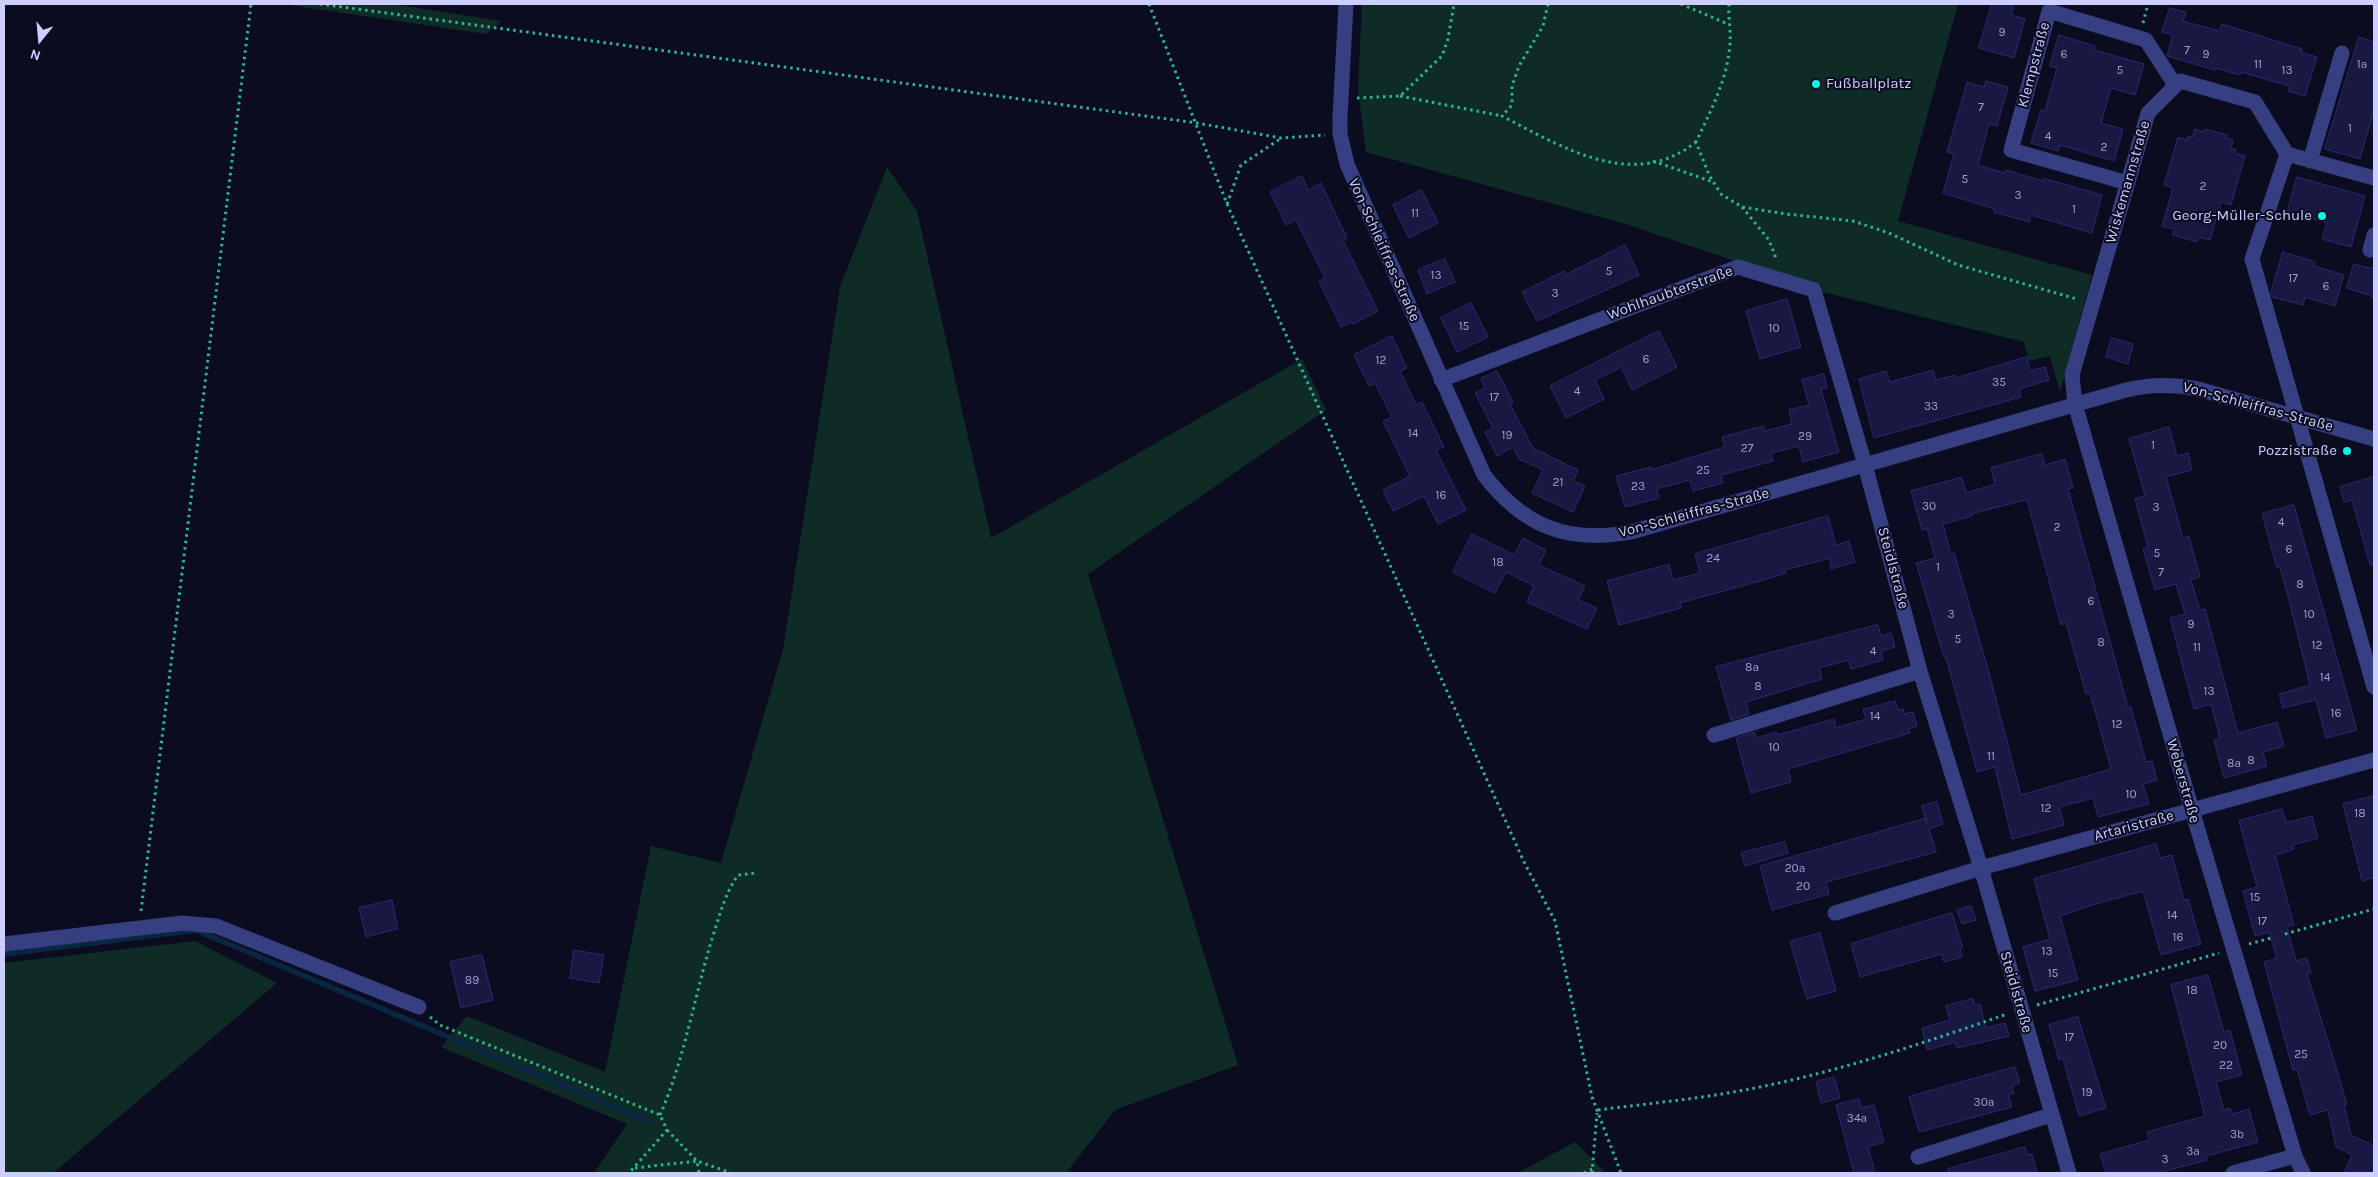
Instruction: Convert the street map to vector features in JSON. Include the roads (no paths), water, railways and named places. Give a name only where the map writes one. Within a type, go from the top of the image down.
[{"type":"street","name":"Von-Schleiffras-Straße","points":[[1346,4],[1340,134],[1347,164],[1480,467],[1499,494],[1517,511],[1538,523],[1562,532],[1586,536],[1609,536],[1631,532],[2141,386],[2178,385],[2374,439]]},
{"type":"street","name":"Klempstraße","points":[[2128,183],[2011,150],[2049,11],[2146,40],[2175,85]]},
{"type":"street","points":[[2310,161],[2342,53]]},
{"type":"street","points":[[2175,85],[2180,81],[2255,102],[2287,154],[2374,178]]},
{"type":"street","name":"Wiskemannstraße","points":[[2075,404],[2072,375],[2091,303],[2148,113],[2175,85]]},
{"type":"street","points":[[2287,154],[2252,259],[2374,687]]},
{"type":"street","points":[[2370,250],[2374,235]]},
{"type":"street","name":"Wohlhaubterstraße","points":[[1441,380],[1738,267],[1814,290],[1865,465]]},
{"type":"street","name":"Weberstraße","points":[[2075,404],[2192,810],[2295,1156],[2303,1173]]},
{"type":"street","name":"Steidlstraße","points":[[1865,465],[1920,671],[1981,868],[2068,1173]]},
{"type":"street","points":[[1714,735],[1920,671]]},
{"type":"street","name":"Artaristraße","points":[[1981,868],[2374,760]]},
{"type":"street","points":[[1835,913],[1981,868]]},
{"type":"street","points":[[4,944],[182,923],[216,926],[419,1007]]},
{"type":"street","points":[[1918,1157],[2051,1115]]},
{"type":"street","points":[[2232,1173],[2295,1156]]},
{"type":"waterway","points":[[4,954],[196,930],[647,1121]]},
{"type":"place","name":"Fußballplatz","points":[[1816,84]]},
{"type":"place","name":"Georg-Müller-Schule","points":[[2322,216]]},
{"type":"place","name":"Pozzistraße","points":[[2347,451]]}]
